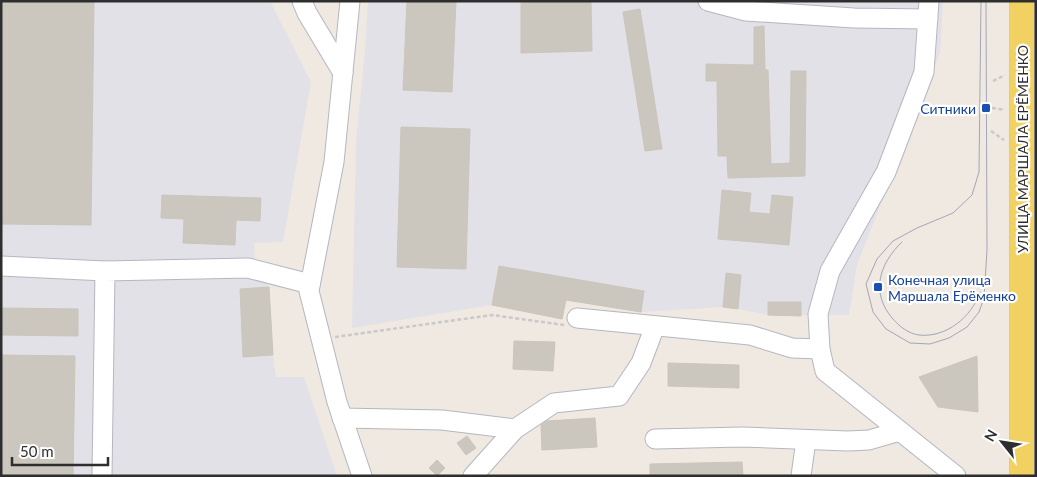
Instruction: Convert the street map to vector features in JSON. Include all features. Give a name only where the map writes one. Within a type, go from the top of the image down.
[{"type":"main road","name":"УЛИЦА МАРШАЛА ЕРЁМЕНКО","points":[[1022,1],[1022,476]]},
{"type":"street","points":[[302,1],[307,13],[343,73]]},
{"type":"street","points":[[350,1],[334,162],[309,291],[342,418],[362,476]]},
{"type":"street","points":[[708,1],[746,10],[854,18],[928,10],[924,72],[886,172],[830,271],[818,314],[820,348],[825,371],[956,476]]},
{"type":"street","points":[[1,266],[105,271],[248,268],[310,284]]},
{"type":"street","points":[[102,476],[105,271]]},
{"type":"street","points":[[577,318],[750,335],[792,348],[820,348]]},
{"type":"street","points":[[473,476],[516,429],[554,402],[619,396],[641,363],[654,326]]},
{"type":"street","points":[[342,418],[442,420],[516,429]]},
{"type":"street","points":[[656,439],[744,437],[806,440],[869,440],[900,431]]},
{"type":"street","points":[[801,476],[806,440]]},
{"type":"path","points":[[993,81],[1009,73]]},
{"type":"path","points":[[992,108],[1008,111]]},
{"type":"path","points":[[991,131],[1008,143]]},
{"type":"path","points":[[321,339],[492,315],[564,326],[577,318]]},
{"type":"shaded area","points":[[1,1],[270,1],[311,82],[283,242],[254,243],[255,263],[269,287],[276,377],[304,377],[337,476],[1,476]]},
{"type":"shaded area","points":[[368,1],[943,1],[940,53],[857,265],[849,315],[768,315],[723,307],[641,312],[569,301],[565,302],[562,319],[492,305],[352,328],[356,141]]},
{"type":"building","points":[[1,1],[94,1],[91,225],[1,224]]},
{"type":"building","points":[[407,1],[456,1],[452,92],[403,90]]},
{"type":"building","points":[[521,1],[591,1],[592,51],[521,53]]},
{"type":"building","points":[[640,9],[662,149],[645,151],[623,12]]},
{"type":"building","points":[[764,26],[765,70],[768,70],[771,164],[790,163],[791,71],[806,71],[805,176],[728,178],[727,156],[718,156],[717,81],[706,81],[706,64],[754,65],[754,27]]},
{"type":"building","points":[[401,127],[470,129],[466,269],[397,267]]},
{"type":"building","points":[[722,190],[751,193],[749,212],[770,214],[772,195],[793,197],[789,245],[718,239]]},
{"type":"building","points":[[162,195],[261,198],[260,221],[236,220],[235,245],[183,243],[184,219],[161,218]]},
{"type":"building","points":[[499,266],[644,291],[641,312],[566,300],[562,319],[492,305]]},
{"type":"building","points":[[726,273],[741,275],[738,309],[723,307]]},
{"type":"building","points":[[269,287],[273,355],[243,357],[240,289]]},
{"type":"building","points":[[768,302],[801,302],[801,316],[768,315]]},
{"type":"building","points":[[1,308],[78,309],[78,336],[1,335]]},
{"type":"building","points":[[514,341],[555,342],[553,371],[513,369]]},
{"type":"building","points":[[1,355],[75,356],[73,476],[1,476]]},
{"type":"building","points":[[977,356],[978,412],[938,407],[919,377]]},
{"type":"building","points":[[668,363],[739,365],[739,388],[668,386]]},
{"type":"building","points":[[595,418],[597,447],[542,450],[541,425],[547,421]]},
{"type":"building","points":[[467,436],[476,448],[466,455],[457,443]]},
{"type":"building","points":[[437,460],[445,468],[437,476],[429,468]]},
{"type":"building","points":[[742,462],[743,476],[650,476],[650,464]]},
{"type":"tram line","points":[[981,1],[979,172],[972,195],[953,213],[917,228],[893,241],[877,259],[866,284],[873,312],[886,329],[910,343],[930,344],[949,338],[967,327],[979,312],[984,298],[987,250],[986,1]]},
{"type":"tram line","points":[[902,242],[883,269],[880,289],[881,299],[886,309],[895,322],[904,329],[919,335],[939,333],[948,329],[957,324],[971,310],[980,292]]},
{"type":"place","name":"Ситники","points":[[986,108]]},
{"type":"place","name":"Конечная улица Маршала Ерёменко","points":[[878,287]]}]
